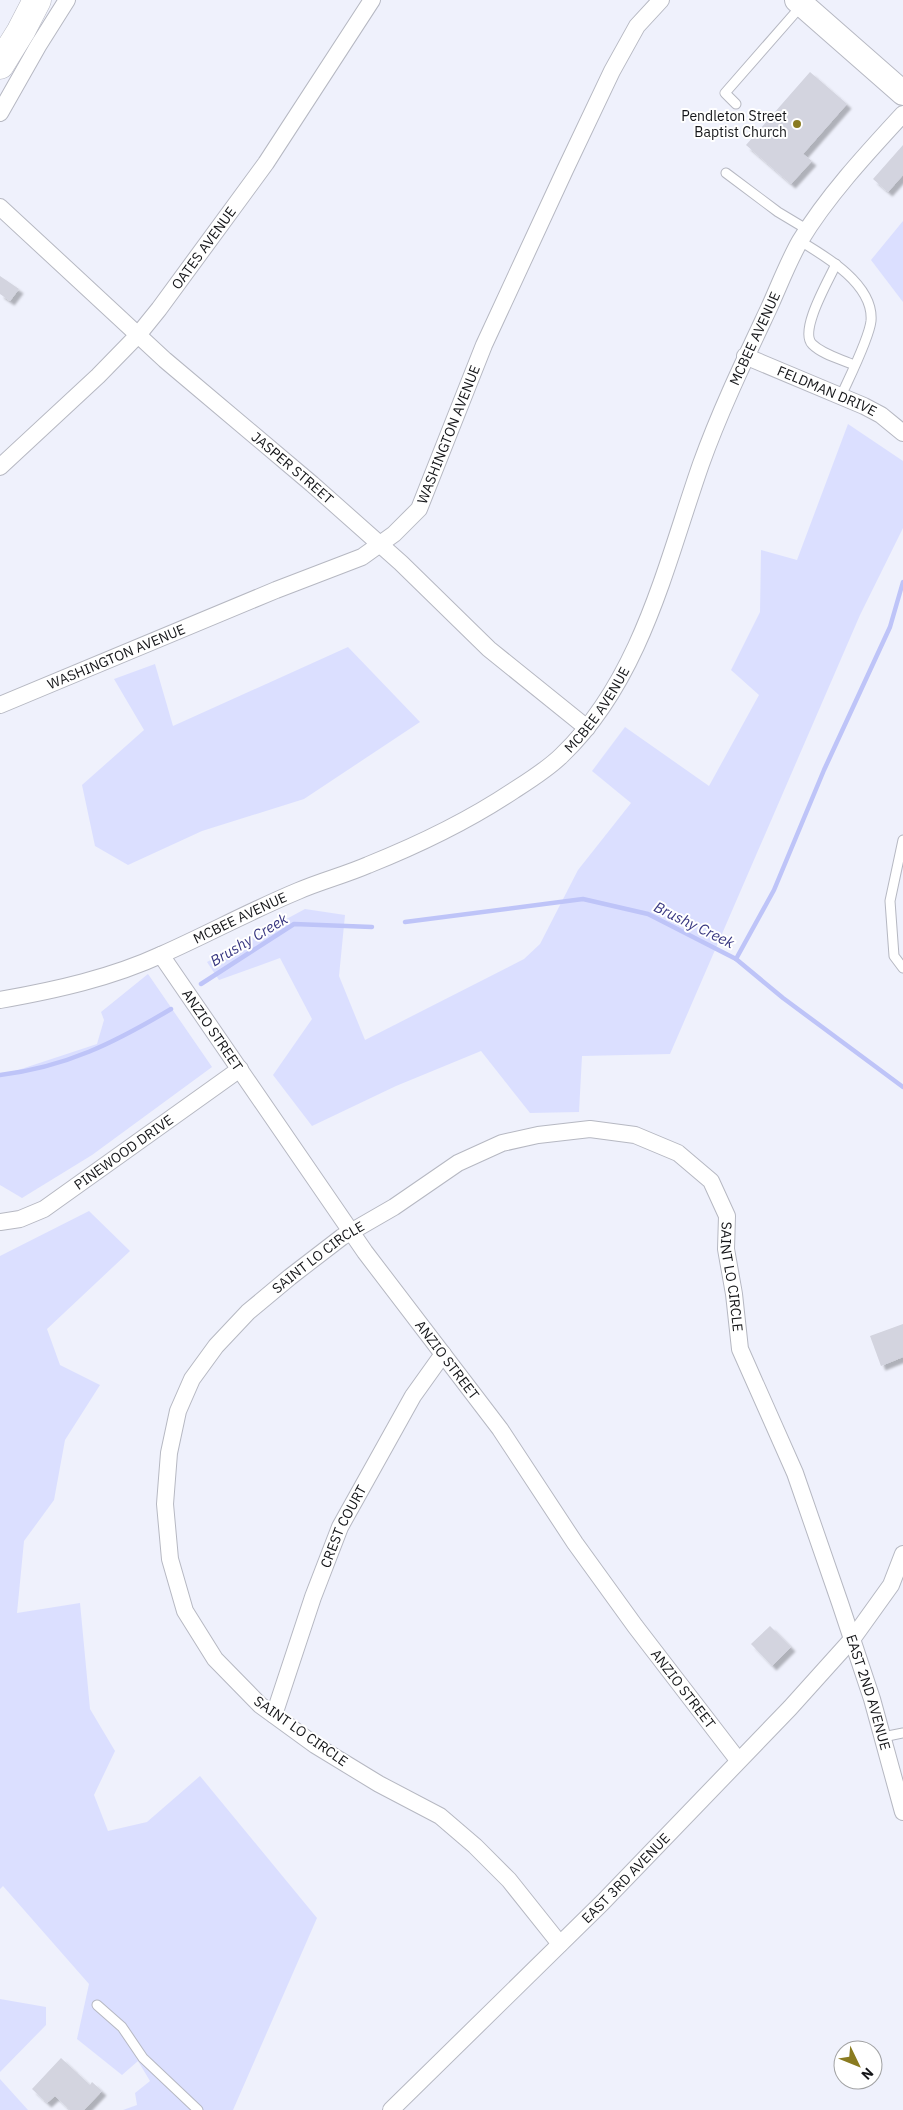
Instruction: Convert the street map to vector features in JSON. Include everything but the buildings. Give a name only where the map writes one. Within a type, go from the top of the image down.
[{"type":"highway","points":[[0,41],[17,0]]},
{"type":"highway","points":[[0,65],[21,31],[36,0]]},
{"type":"main road","points":[[802,2],[903,94]]},
{"type":"street","points":[[0,114],[38,46],[67,0]]},
{"type":"street","name":"OATES AVENUE","points":[[0,466],[98,376],[138,335],[266,163],[372,0]]},
{"type":"street","name":"WASHINGTON AVENUE","points":[[0,705],[276,590],[362,557],[394,534],[419,509],[484,345],[612,71],[637,26],[661,0]]},
{"type":"street","name":"MCBEE AVENUE","points":[[0,1000],[96,980],[161,955],[231,920],[300,890],[369,865],[477,815],[560,757],[587,728],[612,691],[639,638],[662,580],[702,462],[745,356],[804,236],[862,158],[903,114]]},
{"type":"street","name":"JASPER STREET","points":[[0,207],[138,335],[380,544],[489,649],[587,728]]},
{"type":"street","name":"FELDMAN DRIVE","points":[[745,356],[841,396],[881,415],[903,433]]},
{"type":"street","name":"ANZIO STREET","points":[[161,955],[352,1232],[500,1429],[575,1543],[635,1626],[738,1760]]},
{"type":"street","name":"PINEWOOD DRIVE","points":[[0,1222],[20,1219],[44,1209],[240,1069]]},
{"type":"street","name":"SAINT LO CIRCLE","points":[[560,1944],[509,1880],[475,1846],[440,1816],[379,1784],[315,1745],[260,1704],[215,1659],[185,1611],[170,1559],[165,1504],[169,1453],[178,1411],[192,1379],[216,1346],[248,1312],[290,1277],[352,1232],[394,1207],[458,1163],[502,1143],[538,1135],[590,1129],[635,1135],[678,1153],[710,1181],[726,1216],[726,1249],[734,1294],[740,1349],[795,1473],[853,1638]]},
{"type":"street","name":"CREST COURT","points":[[274,1715],[313,1597],[340,1527],[413,1396],[443,1354]]},
{"type":"street","name":"EAST 2ND AVENUE","points":[[903,1554],[891,1585],[853,1638],[903,1812]]},
{"type":"street","name":"EAST 3RD AVENUE","points":[[391,2110],[603,1902],[790,1708],[853,1638]]},
{"type":"lane","points":[[736,104],[725,93],[802,2]]},
{"type":"lane","points":[[726,173],[778,212],[836,264],[867,298],[871,309],[871,323],[841,396]]},
{"type":"lane","points":[[836,264],[810,321],[809,338],[812,344],[828,354],[854,365]]},
{"type":"lane","points":[[903,840],[890,901],[894,956],[903,968]]},
{"type":"lane","points":[[883,1737],[903,1733]]},
{"type":"lane","points":[[97,2005],[122,2027],[143,2058],[198,2110]]},
{"type":"shaded area","points":[[903,221],[903,302],[871,260]]},
{"type":"shaded area","points":[[848,424],[903,461],[903,528],[860,615],[670,1054],[582,1056],[579,1112],[530,1113],[481,1051],[396,1086],[312,1126],[273,1075],[312,1019],[280,958],[219,980],[207,962],[305,909],[345,915],[339,976],[365,1040],[524,959],[540,944],[578,870],[631,803],[592,771],[625,727],[709,786],[759,695],[731,670],[760,612],[761,550],[797,560]]},
{"type":"shaded area","points":[[348,647],[420,722],[304,799],[202,831],[128,865],[95,846],[82,785],[144,730],[114,679],[155,664],[173,726]]},
{"type":"shaded area","points":[[148,974],[212,1067],[92,1155],[22,1198],[0,1185],[0,1076],[97,1044],[104,1020],[101,1012]]},
{"type":"shaded area","points":[[89,1211],[130,1251],[47,1329],[60,1365],[100,1385],[65,1440],[54,1500],[24,1541],[17,1613],[80,1603],[90,1709],[115,1751],[94,1795],[108,1831],[147,1822],[200,1776],[317,1918],[233,2110],[123,2110],[137,2105],[135,2093],[150,2081],[138,2061],[122,2075],[77,2039],[89,1984],[3,1886],[0,1889],[0,1256]]},
{"type":"shaded area","points":[[0,1999],[46,2007],[46,2025],[0,2072]]},
{"type":"shaded area","points":[[0,2079],[28,2110],[0,2110]]},
{"type":"waterway","points":[[736,959],[774,890],[824,770],[890,627],[903,582]]},
{"type":"waterway","name":"Brushy Creek","points":[[405,922],[583,899],[648,914],[736,959],[783,998],[903,1087]]},
{"type":"waterway","name":"Brushy Creek","points":[[201,984],[294,924],[372,927]]},
{"type":"waterway","name":"Brushy Creek","points":[[0,1075],[47,1066],[89,1052],[130,1033],[171,1009]]},
{"type":"place","name":"Pendleton Street Baptist Church","points":[[797,124]]}]
